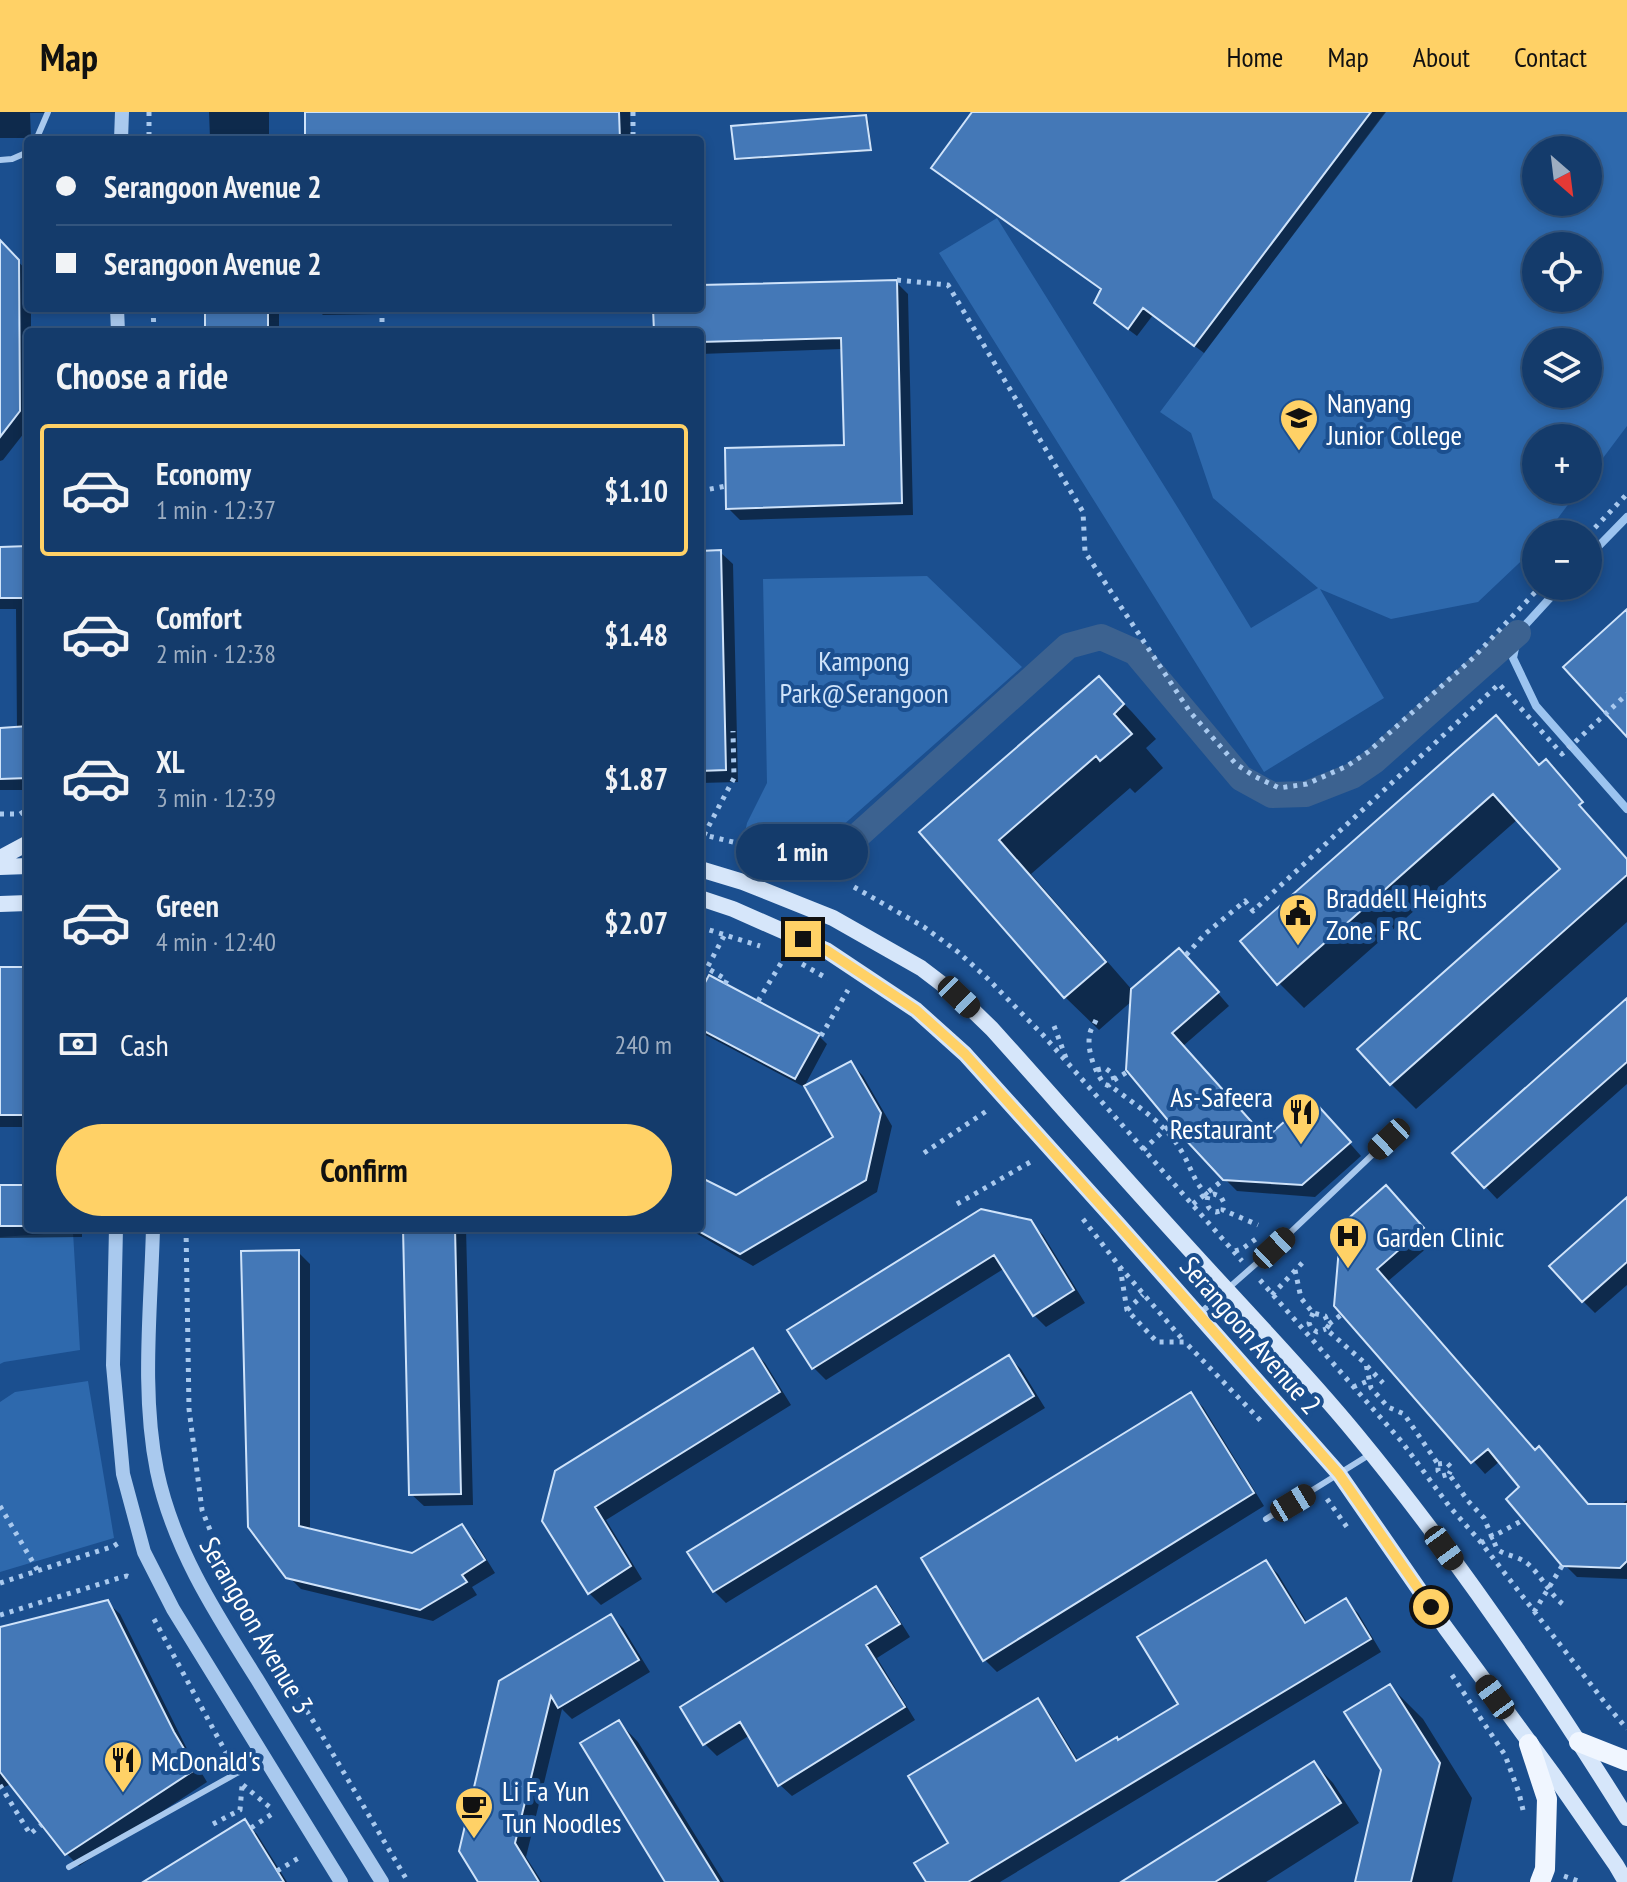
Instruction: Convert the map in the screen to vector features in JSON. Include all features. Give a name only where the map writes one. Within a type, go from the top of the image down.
[{"type":"main road","points":[[0,858],[24,845]]},
{"type":"main road","points":[[0,867],[24,866]]},
{"type":"main road","name":"Serangoon Avenue 2","points":[[704,870],[743,882],[833,918],[921,968],[959,997],[992,1029],[1299,1367],[1372,1454],[1465,1575],[1627,1818]]},
{"type":"main road","name":"Serangoon Avenue 2","points":[[704,899],[826,950],[916,1010],[965,1054],[1339,1474],[1626,1882]]},
{"type":"main road","points":[[0,904],[24,903]]},
{"type":"main road","points":[[1579,1742],[1627,1761]]},
{"type":"main road","points":[[1529,1744],[1547,1799],[1545,1869],[1540,1882]]},
{"type":"street","points":[[121,136],[122,112]]},
{"type":"street","points":[[116,1232],[113,1365],[123,1474],[144,1552],[173,1609],[341,1882]]},
{"type":"street","name":"Serangoon Avenue 3","points":[[153,1232],[149,1364],[151,1432],[158,1474],[177,1538],[206,1596],[382,1882]]},
{"type":"lane","points":[[38,136],[48,112]]},
{"type":"lane","points":[[0,160],[24,154]]},
{"type":"lane","points":[[1199,1314],[1389,1139]]},
{"type":"lane","points":[[1266,1519],[1372,1454]]},
{"type":"lane","points":[[69,1867],[237,1773],[267,1760]]},
{"type":"path","points":[[149,112],[149,136]]},
{"type":"path","points":[[633,112],[633,136]]},
{"type":"path","points":[[897,280],[948,285],[1083,512],[1085,552],[1190,712],[1236,764],[1254,776],[1279,788],[1307,784],[1347,766],[1368,752],[1473,658],[1528,600]]},
{"type":"path","points":[[704,490],[726,486]]},
{"type":"path","points":[[1602,520],[1627,494]]},
{"type":"path","points":[[1186,955],[1205,934],[1245,901],[1253,911],[1499,684],[1562,754],[1627,694]]},
{"type":"path","points":[[704,830],[734,778],[733,731]]},
{"type":"path","points":[[0,814],[24,812]]},
{"type":"path","points":[[704,834],[766,850]]},
{"type":"path","points":[[854,887],[924,927],[958,952],[1068,1062],[1402,1442],[1449,1506],[1627,1729]]},
{"type":"path","points":[[704,928],[767,948]]},
{"type":"path","points":[[707,968],[725,934]]},
{"type":"path","points":[[758,1001],[783,954]]},
{"type":"path","points":[[799,963],[848,990],[821,1036]]},
{"type":"path","points":[[704,966],[727,980],[725,984]]},
{"type":"path","points":[[1096,1020],[1089,1043],[1101,1081],[1165,1130],[1182,1153],[1194,1180],[1207,1194],[1209,1209],[1216,1212],[1223,1210],[1258,1225]]},
{"type":"path","points":[[1054,1026],[1068,1062]]},
{"type":"path","points":[[1097,1070],[1109,1070],[1114,1080]]},
{"type":"path","points":[[1108,1086],[1127,1072]]},
{"type":"path","points":[[978,1100],[995,1119]]},
{"type":"path","points":[[924,1153],[988,1110]]},
{"type":"path","points":[[1143,1150],[1171,1124]]},
{"type":"path","points":[[957,1204],[1032,1161],[1040,1169]]},
{"type":"path","points":[[1192,1205],[1223,1180]]},
{"type":"path","points":[[1207,1194],[1221,1197],[1223,1210]]},
{"type":"path","points":[[1083,1219],[1143,1295],[1266,1426]]},
{"type":"path","points":[[186,1232],[189,1409],[202,1510],[239,1602],[408,1882]]},
{"type":"path","points":[[1234,1251],[1261,1236]]},
{"type":"path","points":[[1272,1295],[1304,1261]]},
{"type":"path","points":[[1120,1267],[1127,1310],[1157,1342],[1185,1342]]},
{"type":"path","points":[[1295,1270],[1301,1298],[1313,1313],[1325,1316],[1327,1327],[1383,1383]]},
{"type":"path","points":[[1127,1310],[1143,1295]]},
{"type":"path","points":[[1313,1313],[1309,1323],[1317,1332],[1341,1315]]},
{"type":"path","points":[[1366,1365],[1371,1388],[1392,1410],[1404,1414],[1438,1464],[1439,1473]]},
{"type":"path","points":[[1353,1387],[1368,1381]]},
{"type":"path","points":[[1371,1408],[1381,1400]]},
{"type":"path","points":[[1438,1464],[1450,1465],[1449,1474]]},
{"type":"path","points":[[1430,1480],[1439,1473]]},
{"type":"path","points":[[1439,1473],[1442,1476],[1449,1474]]},
{"type":"path","points":[[1449,1474],[1484,1518],[1494,1545],[1501,1553],[1522,1559],[1564,1605]]},
{"type":"path","points":[[1319,1487],[1354,1536]]},
{"type":"path","points":[[0,1506],[38,1571]]},
{"type":"path","points":[[1481,1543],[1523,1520]]},
{"type":"path","points":[[0,1583],[120,1542]]},
{"type":"path","points":[[1534,1612],[1562,1566]]},
{"type":"path","points":[[0,1615],[119,1578],[132,1578]]},
{"type":"path","points":[[153,1618],[243,1784],[275,1812],[282,1823]]},
{"type":"path","points":[[1446,1666],[1505,1755],[1519,1793],[1525,1822]]},
{"type":"path","points":[[213,1824],[240,1810],[243,1784]]},
{"type":"path","points":[[0,1785],[30,1834],[41,1825]]},
{"type":"path","points":[[251,1828],[275,1812]]},
{"type":"path","points":[[277,1871],[302,1856],[295,1845]]},
{"type":"green space","points":[[1385,112],[1627,112],[1627,426],[1602,459],[1602,424],[1522,424],[1522,504],[1568,504],[1556,520],[1522,520],[1522,560],[1478,602],[1391,619],[1320,589],[1384,698],[1264,772],[939,253],[997,218],[1251,628],[1318,588],[1213,498],[1191,433],[1160,412]]},
{"type":"green space","name":"Kampong Park@Serangoon","points":[[927,576],[1022,667],[807,857],[744,837],[747,823],[767,783],[763,579]]},
{"type":"green space","points":[[73,1232],[80,1350],[0,1364],[0,1237]]},
{"type":"green space","points":[[88,1381],[114,1538],[0,1572],[0,1402],[15,1392]]},
{"type":"building","points":[[305,112],[619,112],[620,136],[305,136]]},
{"type":"building","points":[[972,112],[1371,112],[1194,346],[1143,308],[1128,329],[1094,303],[1101,289],[931,168]]},
{"type":"building","points":[[866,115],[871,150],[735,159],[731,126]]},
{"type":"building","points":[[0,240],[19,260],[20,411],[0,437]]},
{"type":"building","points":[[897,280],[902,503],[726,509],[725,448],[844,445],[841,338],[704,342],[704,328],[654,328],[653,312],[704,312],[704,285]]},
{"type":"building","points":[[205,312],[268,312],[268,328],[205,328]]},
{"type":"building","points":[[24,546],[24,598],[0,598],[0,547]]},
{"type":"building","points":[[721,550],[726,770],[704,771],[704,551]]},
{"type":"building","points":[[1627,609],[1627,737],[1563,667]]},
{"type":"building","points":[[1099,676],[1124,704],[1114,714],[1132,734],[1100,761],[1096,756],[999,840],[1106,962],[1064,998],[919,832]]},
{"type":"building","points":[[1496,715],[1539,765],[1546,759],[1583,802],[1579,805],[1627,859],[1627,875],[1390,1085],[1357,1049],[1560,869],[1493,794],[1277,985],[1240,941]]},
{"type":"building","points":[[24,726],[24,778],[0,779],[0,728]]},
{"type":"building","points":[[1179,948],[1219,992],[1172,1033],[1266,1138],[1311,1098],[1351,1142],[1302,1185],[1223,1180],[1126,1070],[1131,989]]},
{"type":"building","points":[[0,967],[24,967],[24,1115],[0,1115]]},
{"type":"building","points":[[709,975],[820,1034],[795,1079],[704,1031],[704,984]]},
{"type":"building","points":[[1627,998],[1627,1062],[1484,1188],[1452,1153]]},
{"type":"building","points":[[851,1061],[881,1113],[866,1180],[740,1254],[700,1232],[704,1232],[704,1179],[736,1195],[833,1137],[804,1086]]},
{"type":"building","points":[[0,1185],[24,1185],[24,1226],[0,1226]]},
{"type":"building","points":[[1386,1185],[1424,1228],[1377,1269],[1535,1450],[1539,1446],[1588,1504],[1627,1504],[1627,1561],[1620,1568],[1562,1566],[1506,1499],[1519,1487],[1488,1449],[1471,1463],[1334,1306],[1341,1225]]},
{"type":"building","points":[[1627,1197],[1627,1262],[1582,1302],[1549,1266]]},
{"type":"building","points":[[981,1209],[1031,1220],[1074,1290],[1033,1316],[994,1255],[812,1369],[787,1330]]},
{"type":"building","points":[[403,1232],[455,1232],[461,1494],[409,1495]]},
{"type":"building","points":[[299,1250],[299,1526],[412,1553],[462,1524],[485,1560],[462,1575],[467,1582],[420,1610],[286,1578],[248,1527],[241,1251]]},
{"type":"building","points":[[753,1348],[780,1392],[595,1507],[631,1566],[588,1594],[542,1521],[555,1471]]},
{"type":"building","points":[[1009,1355],[1034,1396],[713,1592],[687,1552]]},
{"type":"building","points":[[1191,1392],[1254,1493],[983,1661],[921,1558]]},
{"type":"building","points":[[1266,1560],[1305,1623],[1346,1598],[1371,1639],[968,1882],[926,1882],[914,1863],[948,1843],[908,1776],[1038,1698],[1076,1761],[1178,1704],[1137,1637]]},
{"type":"building","points":[[876,1586],[900,1624],[866,1645],[905,1707],[778,1786],[740,1722],[703,1745],[680,1707]]},
{"type":"building","points":[[108,1600],[174,1732],[196,1769],[65,1855],[0,1772],[0,1627]]},
{"type":"building","points":[[611,1614],[639,1660],[558,1708],[551,1696],[515,1843],[539,1882],[478,1882],[459,1851],[499,1681]]},
{"type":"building","points":[[1390,1684],[1440,1763],[1411,1882],[1355,1882],[1381,1770],[1344,1712]]},
{"type":"building","points":[[619,1720],[719,1882],[665,1882],[580,1743]]},
{"type":"building","points":[[1314,1761],[1341,1803],[1215,1882],[1121,1882]]},
{"type":"building","points":[[245,1819],[284,1882],[143,1882]]},
{"type":"waterway","points":[[1602,543],[1627,517]]},
{"type":"waterway","points":[[1548,600],[1518,633],[1513,658],[1536,706],[1627,809]]},
{"type":"waterway","points":[[824,866],[1068,646],[1101,637],[1135,652],[1241,778],[1272,795],[1306,794],[1352,776],[1374,761],[1518,633]]},
{"type":"place","name":"Nanyang Junior College","points":[[1299,452]]},
{"type":"place","name":"Braddell Heights Zone F RC","points":[[1298,947]]},
{"type":"place","name":"As-Safeera Restaurant","points":[[1301,1146]]},
{"type":"place","name":"Garden Clinic","points":[[1348,1270]]},
{"type":"place","name":"McDonald's","points":[[123,1794]]},
{"type":"place","name":"Li Fa Yun Tun Noodles","points":[[474,1840]]},
{"type":"route","points":[[803,939],[826,950],[916,1010],[965,1054],[1339,1474],[1431,1607]]}]
